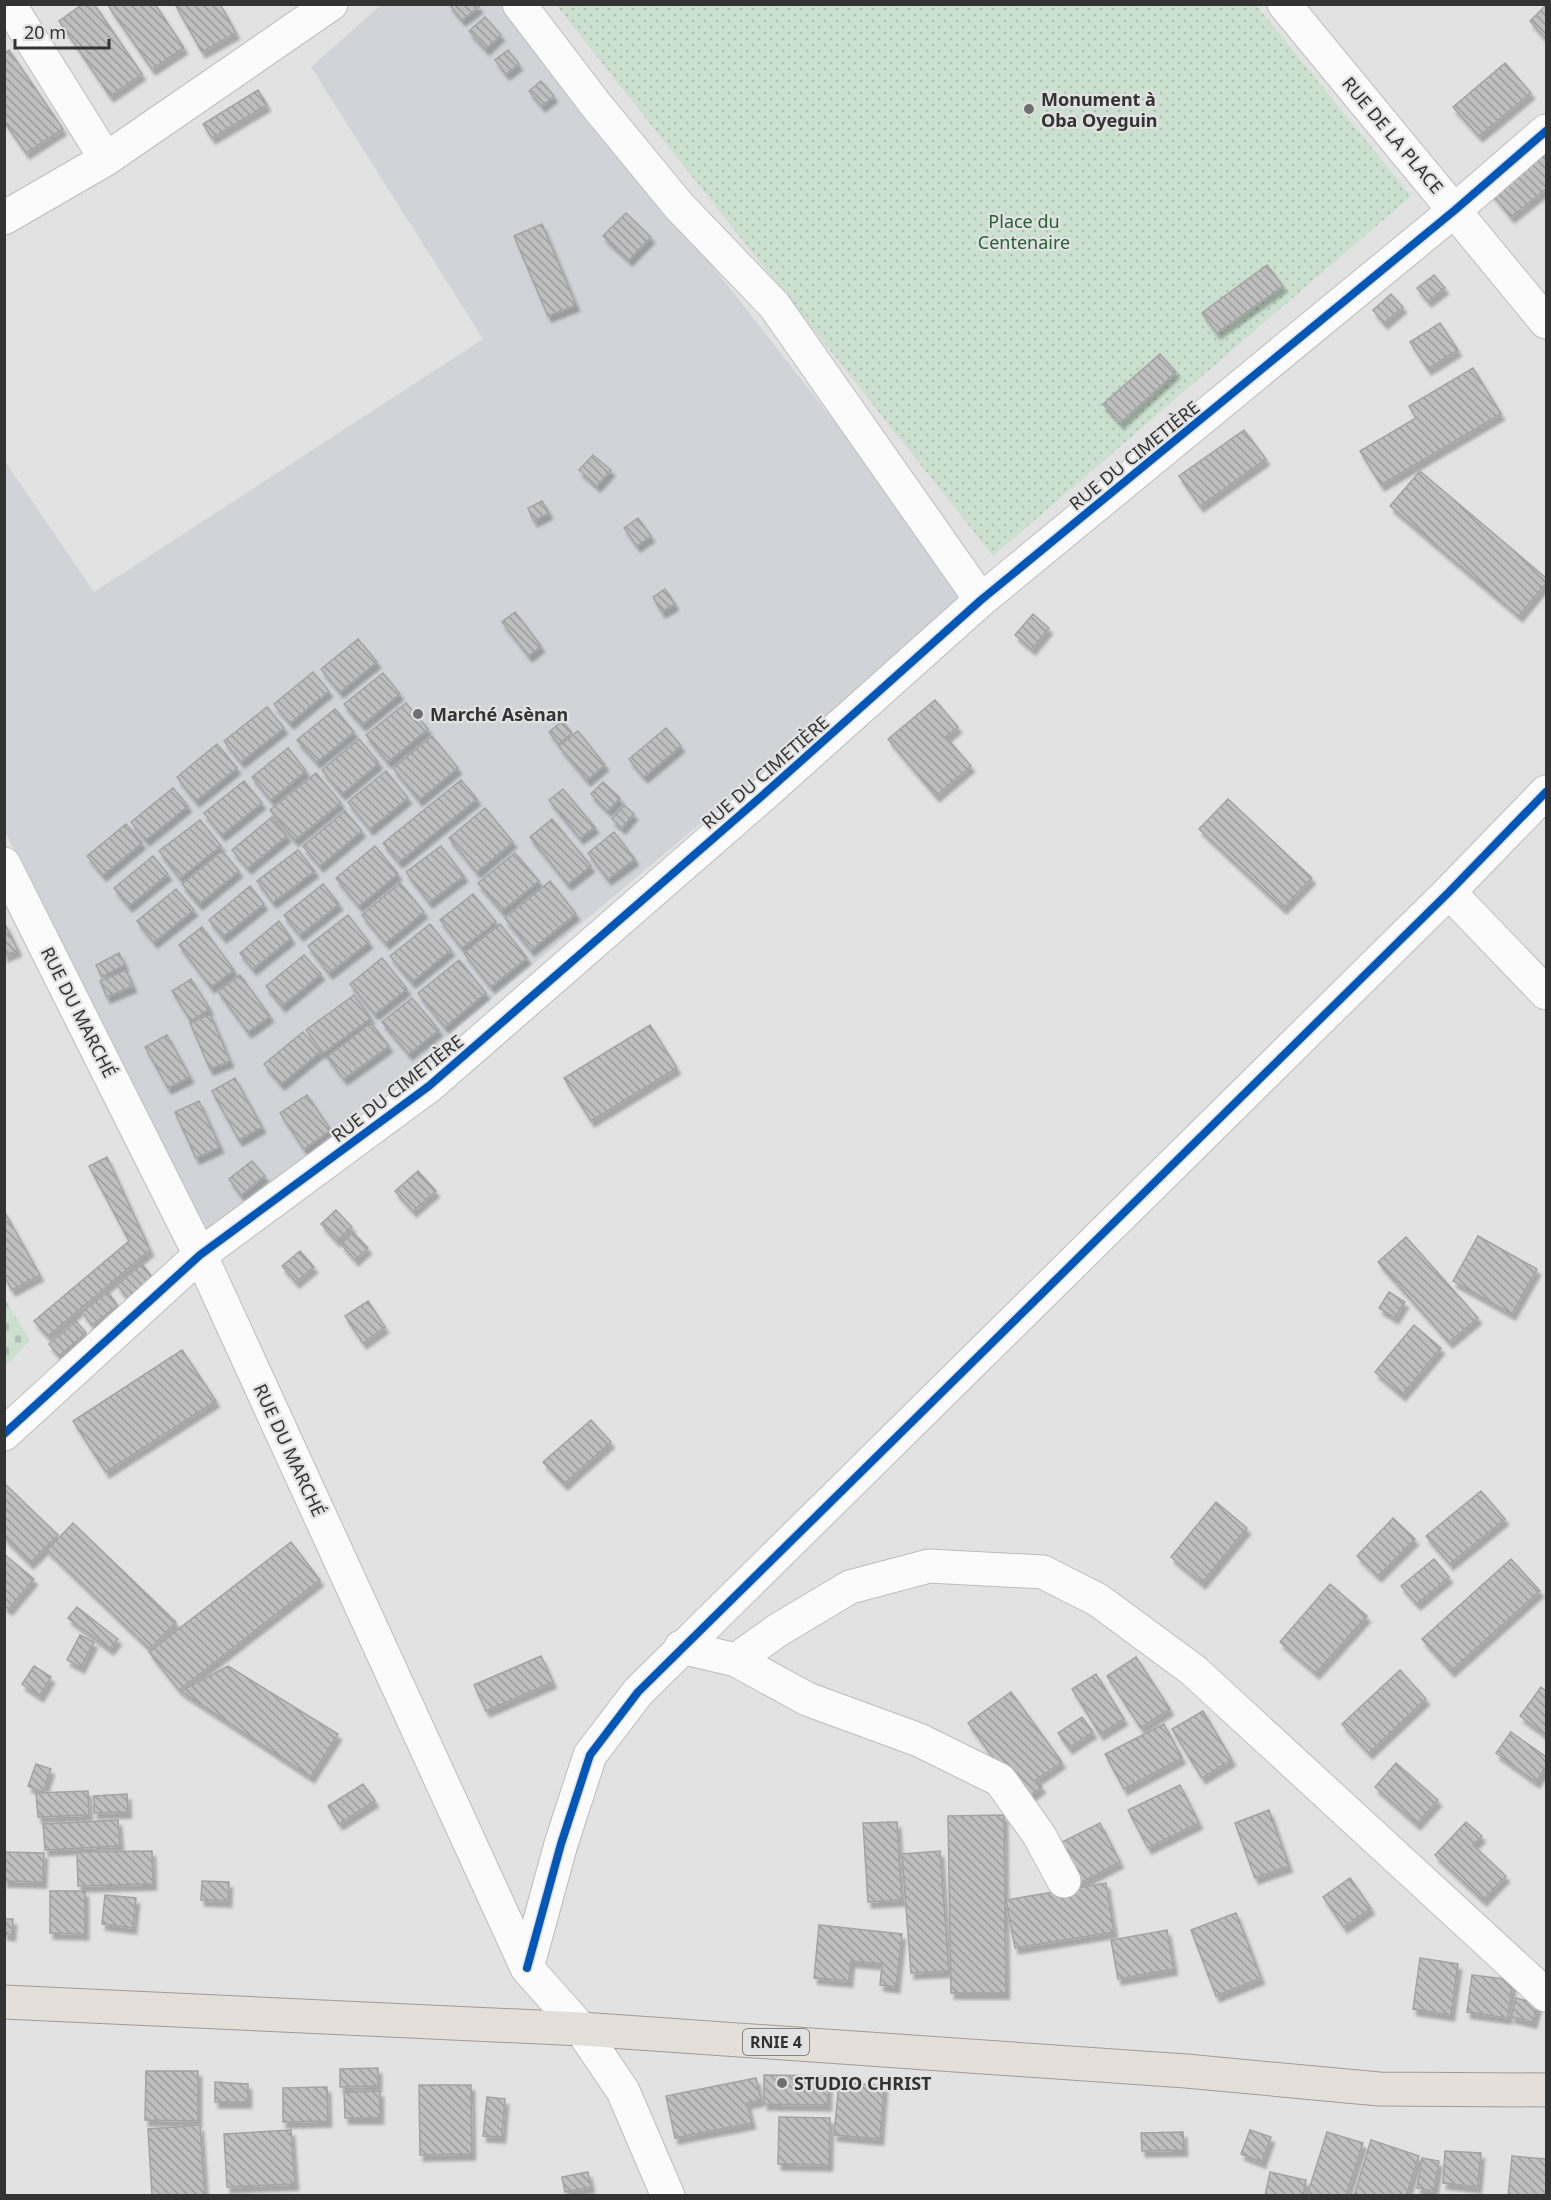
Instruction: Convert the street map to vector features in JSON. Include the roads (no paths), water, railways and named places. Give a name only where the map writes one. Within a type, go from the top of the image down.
[{"type":"main road","name":"RNIE 4","points":[[4,2002],[581,2029],[1186,2072],[1379,2089],[1546,2090]]},
{"type":"street","points":[[9,4],[106,159]]},
{"type":"street","points":[[4,218],[106,159],[331,4]]},
{"type":"street","points":[[519,4],[596,105],[679,206],[774,305],[981,600]]},
{"type":"street","name":"RUE DE LA PLACE","points":[[1284,4],[1546,322]]},
{"type":"street","name":"RUE DU CIMETIÈRE","points":[[4,1434],[200,1255],[429,1086],[763,795],[981,600],[1455,210],[1546,131]]},
{"type":"street","points":[[527,1968],[561,1844],[590,1755],[638,1692],[681,1647],[1449,892],[1546,792]]},
{"type":"street","name":"RUE DU MARCHÉ","points":[[4,864],[200,1255],[527,1968],[581,2029],[623,2091],[668,2196]]},
{"type":"street","points":[[1449,892],[1546,993]]},
{"type":"street","points":[[736,1660],[778,1630],[850,1587],[929,1566],[1043,1572],[1098,1600],[1193,1670],[1546,1995]]},
{"type":"street","points":[[681,1647],[736,1660],[807,1700],[918,1740],[1000,1780],[1039,1835],[1064,1881]]},
{"type":"place","name":"Monument à Oba Oyeguin","points":[[1029,109]]},
{"type":"place","name":"Marché Asènan","points":[[418,714]]},
{"type":"place","name":"STUDIO CHRIST","points":[[782,2083]]},
{"type":"park label","name":"Place du Centenaire","points":[[1024,231]]}]
